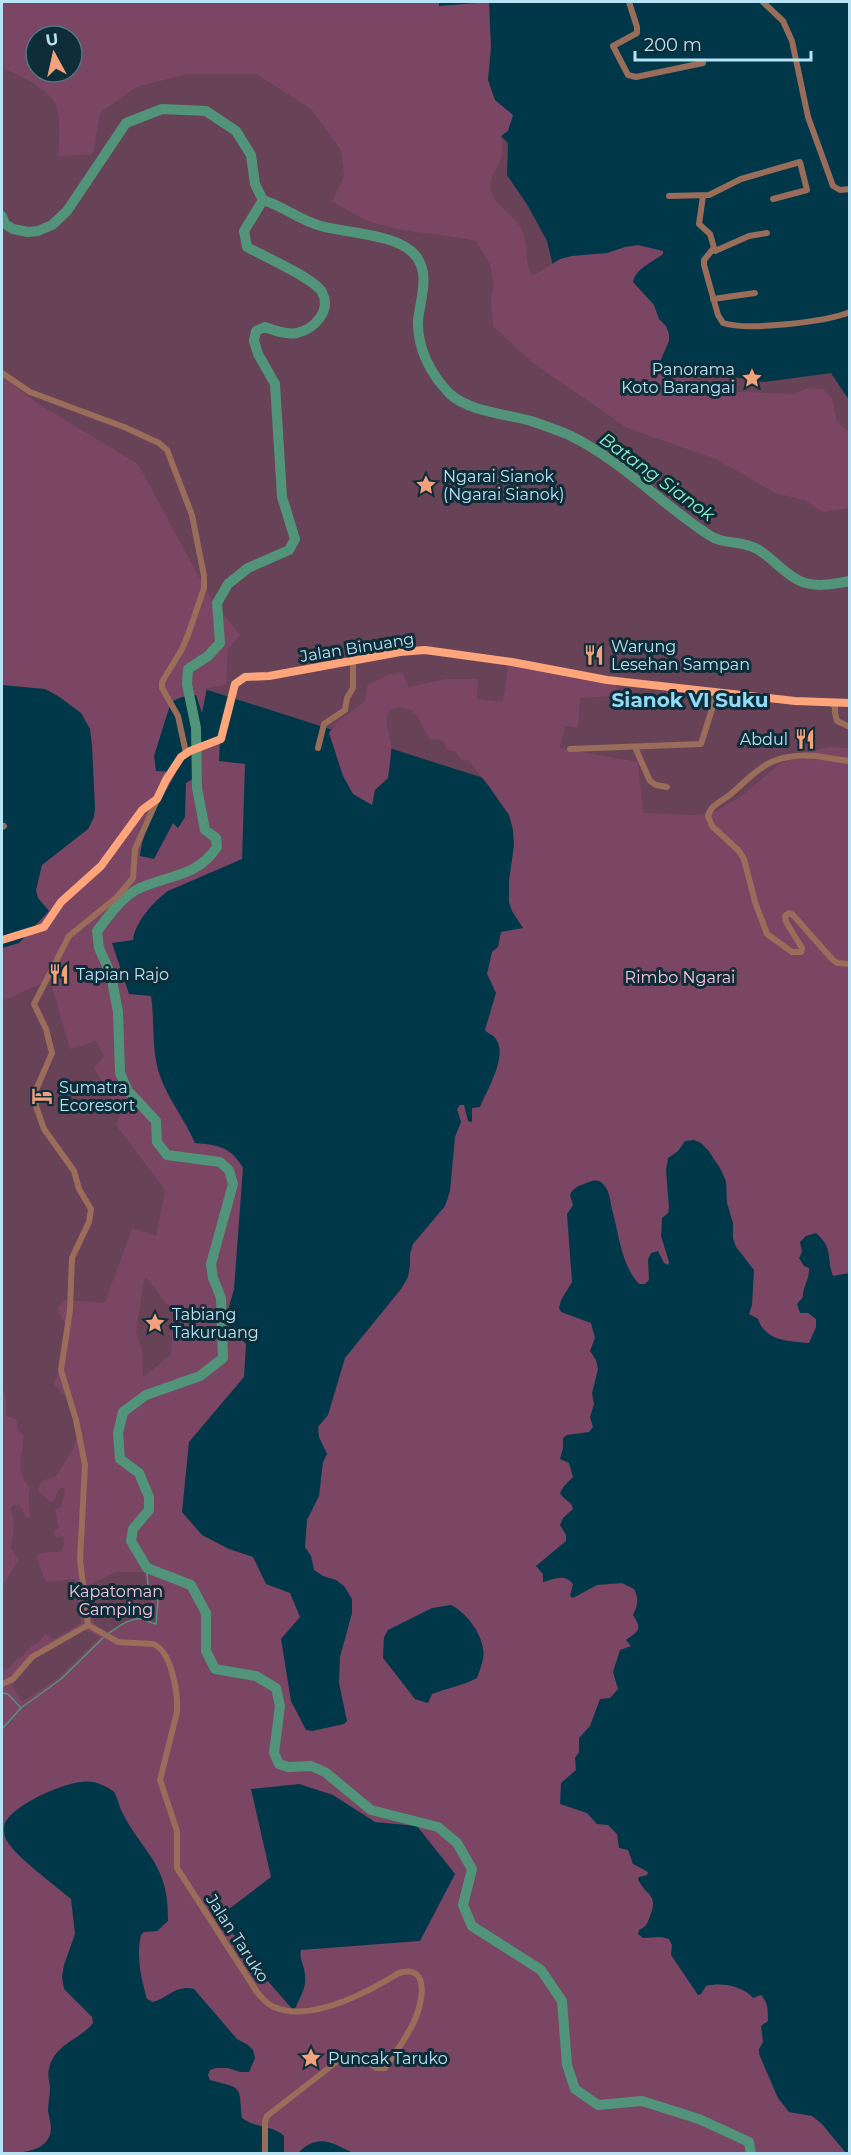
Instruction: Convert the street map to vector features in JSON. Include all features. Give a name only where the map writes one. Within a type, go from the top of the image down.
[{"type":"main road","name":"Jalan Binuang","points":[[188,752],[221,739],[231,695],[235,684],[240,679],[269,676],[400,652],[425,650],[512,662],[607,680],[717,693],[849,703]]},
{"type":"main road","points":[[2,939],[44,927],[61,902],[101,866],[142,810],[157,799],[174,766],[188,752]]},
{"type":"street","points":[[628,2],[637,33],[613,46],[628,75],[636,77],[703,63]]},
{"type":"street","points":[[763,2],[783,21],[790,34],[808,117],[833,186],[840,190],[849,189]]},
{"type":"street","points":[[669,196],[703,196],[715,193],[741,179],[800,162],[807,190],[773,199]]},
{"type":"street","points":[[703,196],[699,224],[710,234],[713,249]]},
{"type":"street","points":[[713,249],[718,250],[749,236],[767,233]]},
{"type":"street","points":[[713,249],[704,260],[704,266],[720,320],[728,325],[757,326],[826,319],[849,312]]},
{"type":"street","points":[[713,299],[755,294]]},
{"type":"street","points":[[2,373],[30,392],[124,427],[159,443],[167,450],[192,515],[204,576],[204,588],[188,635],[162,682],[162,688],[178,716],[188,752]]},
{"type":"street","points":[[318,748],[324,724],[345,710],[353,688],[353,660]]},
{"type":"street","points":[[570,749],[701,744],[717,693]]},
{"type":"street","points":[[830,703],[835,706],[837,721],[849,727]]},
{"type":"street","points":[[635,747],[651,781],[656,785],[667,787]]},
{"type":"street","points":[[849,760],[802,755],[776,759],[753,774],[726,799],[713,806],[708,816],[712,826],[739,851],[744,859],[755,902],[767,934],[792,952],[801,952],[802,948],[786,922],[785,916],[789,913],[832,959],[837,963],[849,964]]},
{"type":"street","points":[[2,1684],[13,1678],[32,1657],[88,1625],[80,1560],[85,1465],[76,1420],[61,1370],[70,1310],[72,1258],[89,1222],[91,1209],[79,1189],[74,1171],[44,1129],[38,1112],[36,1090],[52,1053],[46,1029],[34,1004],[69,936],[117,897],[133,878],[135,849],[157,799]]},
{"type":"street","name":"Jalan Taruko","points":[[88,1625],[110,1639],[123,1643],[153,1644],[162,1649],[166,1657],[176,1689],[177,1712],[160,1780],[177,1831],[177,1868],[250,1982],[266,2002],[277,2008],[288,2010],[312,2010],[358,1997],[399,1973],[414,1972],[421,1981],[420,2002],[415,2019],[384,2068],[376,2068],[357,2053],[344,2056],[267,2116],[265,2154]]},
{"type":"green space","name":"Ngarai Sianok (Ngarai Sianok)","points":[[2,2],[490,125],[508,143],[507,175],[528,206],[547,241],[553,266],[593,327],[673,369],[709,369],[728,376],[764,382],[831,373],[849,400],[849,824],[685,833],[568,805],[126,664],[2,569]]},
{"type":"green space","points":[[2,2],[439,2],[439,6],[489,2],[491,47],[488,80],[495,100],[513,115],[508,131],[501,136],[502,155],[492,178],[491,188],[494,198],[519,225],[526,245],[531,275],[560,259],[572,256],[607,253],[638,245],[663,251],[663,254],[638,273],[633,282],[654,305],[659,319],[666,326],[669,334],[669,341],[656,371],[680,374],[720,391],[794,394],[808,388],[823,389],[832,398],[837,422],[849,432],[849,508],[822,512],[804,500],[775,493],[716,459],[627,428],[533,363],[493,326],[491,299],[494,285],[490,264],[476,241],[378,224],[332,202],[344,176],[341,150],[311,109],[256,74],[187,74],[136,87],[100,113],[93,154],[58,156],[58,112],[53,100],[34,84],[84,84],[84,24],[24,24],[24,78],[2,68]]},
{"type":"green space","name":"Rimbo Ngarai","points":[[2,376],[37,403],[138,464],[211,599],[240,635],[228,649],[226,685],[207,688],[202,713],[196,695],[182,697],[171,702],[154,756],[156,771],[176,772],[149,823],[140,856],[154,859],[173,823],[178,828],[185,817],[186,783],[196,777],[198,748],[220,740],[219,761],[245,764],[242,859],[168,891],[146,913],[137,926],[133,940],[112,943],[129,994],[151,996],[157,1066],[167,1093],[195,1143],[224,1148],[243,1168],[234,1289],[226,1318],[229,1327],[246,1344],[244,1377],[189,1442],[182,1512],[202,1535],[229,1549],[253,1557],[266,1584],[290,1593],[300,1617],[281,1639],[291,1701],[306,1730],[312,1731],[344,1724],[347,1721],[339,1683],[340,1657],[352,1613],[352,1599],[344,1586],[314,1570],[311,1556],[305,1547],[307,1520],[319,1496],[323,1462],[327,1454],[319,1437],[318,1427],[328,1415],[345,1358],[401,1289],[408,1277],[413,1244],[445,1206],[450,1191],[455,1137],[461,1122],[457,1109],[460,1105],[464,1105],[468,1121],[472,1122],[472,1108],[480,1107],[500,1054],[495,1037],[485,1030],[496,993],[487,974],[492,952],[498,947],[501,932],[523,928],[509,902],[509,881],[514,845],[509,815],[469,761],[461,760],[455,751],[447,750],[441,740],[429,739],[412,710],[393,708],[387,716],[391,747],[388,778],[375,790],[372,805],[353,794],[343,776],[329,733],[336,723],[365,701],[367,686],[385,676],[402,672],[409,687],[445,679],[478,679],[477,699],[503,702],[508,665],[616,685],[619,696],[580,698],[578,728],[565,726],[560,748],[638,762],[643,813],[692,815],[713,813],[740,797],[780,764],[802,753],[830,747],[849,748],[849,1273],[833,1276],[829,1253],[822,1239],[816,1233],[806,1236],[800,1242],[802,1252],[799,1258],[804,1266],[809,1268],[809,1272],[803,1297],[797,1304],[800,1313],[808,1313],[816,1319],[816,1327],[809,1343],[779,1339],[767,1332],[758,1319],[749,1314],[752,1305],[754,1270],[736,1247],[733,1238],[733,1223],[727,1203],[726,1181],[720,1168],[701,1143],[694,1140],[685,1141],[678,1151],[668,1158],[666,1170],[669,1208],[668,1213],[662,1218],[661,1236],[669,1262],[668,1265],[664,1263],[658,1251],[651,1253],[648,1259],[649,1280],[645,1284],[639,1284],[633,1277],[625,1260],[605,1186],[600,1182],[591,1181],[574,1189],[570,1195],[573,1205],[567,1214],[572,1282],[559,1308],[561,1312],[591,1323],[595,1338],[590,1351],[596,1360],[598,1369],[592,1393],[594,1404],[590,1417],[593,1427],[589,1432],[567,1435],[563,1438],[560,1459],[569,1463],[573,1477],[560,1493],[573,1509],[563,1518],[560,1525],[566,1535],[566,1541],[536,1566],[543,1574],[543,1582],[559,1578],[570,1581],[573,1584],[570,1596],[573,1598],[597,1585],[622,1583],[634,1589],[637,1599],[633,1615],[638,1624],[638,1630],[626,1640],[631,1646],[620,1650],[613,1672],[618,1689],[610,1698],[600,1699],[590,1726],[579,1738],[579,1752],[575,1758],[576,1770],[561,1783],[560,1804],[587,1813],[597,1824],[608,1825],[617,1834],[619,1848],[628,1850],[633,1864],[648,1872],[647,1875],[638,1879],[653,1903],[647,1923],[638,1934],[643,1938],[669,1939],[672,1945],[671,1955],[698,1995],[706,1986],[719,1984],[744,1990],[753,1998],[761,1995],[767,2007],[768,2021],[761,2026],[763,2042],[759,2054],[778,2098],[789,2112],[812,2116],[821,2123],[846,2153],[355,2154],[332,2143],[318,2141],[298,2153],[284,2153],[284,2136],[242,2118],[237,2090],[210,2080],[208,2075],[210,2070],[216,2068],[249,2072],[255,2058],[253,2050],[237,2039],[194,1989],[183,1988],[153,2002],[147,1999],[140,1967],[141,1935],[144,1932],[157,1931],[168,1921],[167,1898],[163,1882],[154,1861],[127,1822],[114,1792],[98,1783],[84,1782],[58,1788],[31,1800],[10,1816],[4,1825],[5,1837],[12,1848],[71,1899],[75,1934],[64,1965],[62,1977],[64,1989],[92,2017],[93,2023],[62,2048],[52,2061],[48,2074],[50,2088],[48,2111],[51,2129],[45,2143],[32,2150],[2,2153],[2,1668],[5,1671],[45,1634],[54,1639],[81,1623],[75,1579],[46,1582],[36,1556],[63,1549],[64,1536],[55,1537],[53,1532],[59,1528],[55,1510],[61,1507],[65,1490],[62,1488],[58,1490],[55,1499],[50,1502],[38,1489],[42,1481],[56,1476],[73,1449],[78,1433],[70,1401],[54,1384],[69,1339],[68,1327],[58,1309],[64,1300],[105,1303],[132,1228],[156,1236],[165,1190],[116,1125],[120,1113],[94,1068],[104,1056],[96,1041],[70,1049],[50,980],[2,1001],[2,948],[19,943],[49,911],[38,898],[36,890],[42,865],[88,829],[94,817],[95,808],[90,729],[81,713],[45,689],[2,685]],"holes":[[[146,1278],[169,1305],[173,1316],[171,1355],[143,1377],[142,1350],[136,1333]],[[116,1572],[144,1572],[156,1622],[128,1620],[107,1633],[94,1623],[87,1586]],[[451,1605],[464,1614],[479,1636],[483,1661],[477,1678],[432,1694],[428,1703],[415,1699],[383,1658],[384,1637],[388,1630],[432,1608]],[[85,1630],[100,1637],[59,1677],[22,1702],[12,1685],[34,1659],[72,1635]],[[299,1784],[333,1795],[375,1822],[417,1826],[455,1874],[420,1941],[301,1950],[305,1984],[294,2011],[266,1979],[243,1943],[222,1924],[225,1912],[271,1877],[251,1789]]]},
{"type":"green space","name":"Kapatoman Camping","points":[[55,928],[112,1075],[216,1170],[145,1572],[157,1627],[23,1711],[2,1687],[2,987]]},
{"type":"green space","points":[[2,1389],[6,1396],[6,1416],[16,1419],[18,1430],[23,1435],[20,1462],[22,1474],[30,1488],[30,1517],[27,1519],[20,1506],[11,1507],[14,1526],[11,1548],[18,1560],[2,1588]]},
{"type":"waterway","name":"Batang Sianok","points":[[2,216],[5,224],[13,229],[28,232],[38,231],[52,225],[67,211],[126,123],[162,109],[206,111],[236,131],[251,155],[255,184],[263,200],[314,224],[384,238],[407,248],[415,255],[420,262],[424,278],[418,321],[420,341],[431,370],[450,394],[458,400],[477,408],[531,421],[569,435],[588,445],[709,535],[757,549],[800,581],[819,585],[850,581]]},
{"type":"waterway","points":[[263,200],[244,231],[247,247],[317,286],[322,292],[325,306],[320,318],[303,331],[289,333],[265,327],[256,331],[254,341],[258,354],[275,384],[282,497],[295,539],[289,550],[248,568],[228,584],[217,603],[220,643],[208,656],[188,669],[187,684],[196,728],[197,788],[205,830],[216,838],[217,847],[209,857],[192,869],[151,883],[127,896],[97,931],[99,948],[111,975],[118,1012],[120,1073],[128,1091],[156,1121],[157,1142],[167,1155],[220,1162],[229,1170],[233,1184],[211,1264],[213,1278],[221,1298],[223,1358],[200,1376],[146,1395],[123,1412],[118,1433],[120,1459],[139,1473],[149,1497],[149,1510],[133,1529],[131,1541],[147,1568],[191,1585],[206,1613],[206,1651],[215,1669],[256,1676],[276,1688],[280,1706],[274,1753],[279,1764],[288,1767],[311,1766],[325,1772],[371,1810],[438,1827],[457,1843],[472,1869],[463,1905],[472,1926],[541,1970],[562,2001],[567,2065],[575,2089],[598,2105],[642,2101],[699,2119],[749,2142],[751,2154]]},
{"type":"waterway","points":[[109,1633],[133,1619],[142,1619],[156,1624],[158,1601],[148,1589],[147,1568]]},
{"type":"waterway","points":[[2,1693],[8,1694],[21,1708],[61,1679],[103,1638]]},
{"type":"waterway","points":[[2,1729],[21,1708]]},
{"type":"place","name":"Panorama Koto Barangai","points":[[752,378]]},
{"type":"place","name":"Ngarai Sianok (Ngarai Sianok)","points":[[426,485]]},
{"type":"place","name":"Warung Lesehan Sampan","points":[[594,655]]},
{"type":"place","name":"Abdul","points":[[805,739]]},
{"type":"place","name":"Tapian Rajo","points":[[59,974]]},
{"type":"place","name":"Sumatra Ecoresort","points":[[42,1096]]},
{"type":"place","name":"Tabiang Takuruang","points":[[155,1323]]},
{"type":"place","name":"Puncak Taruko","points":[[311,2058]]},
{"type":"district","name":"Sianok VI Suku","points":[[690,700]]}]
